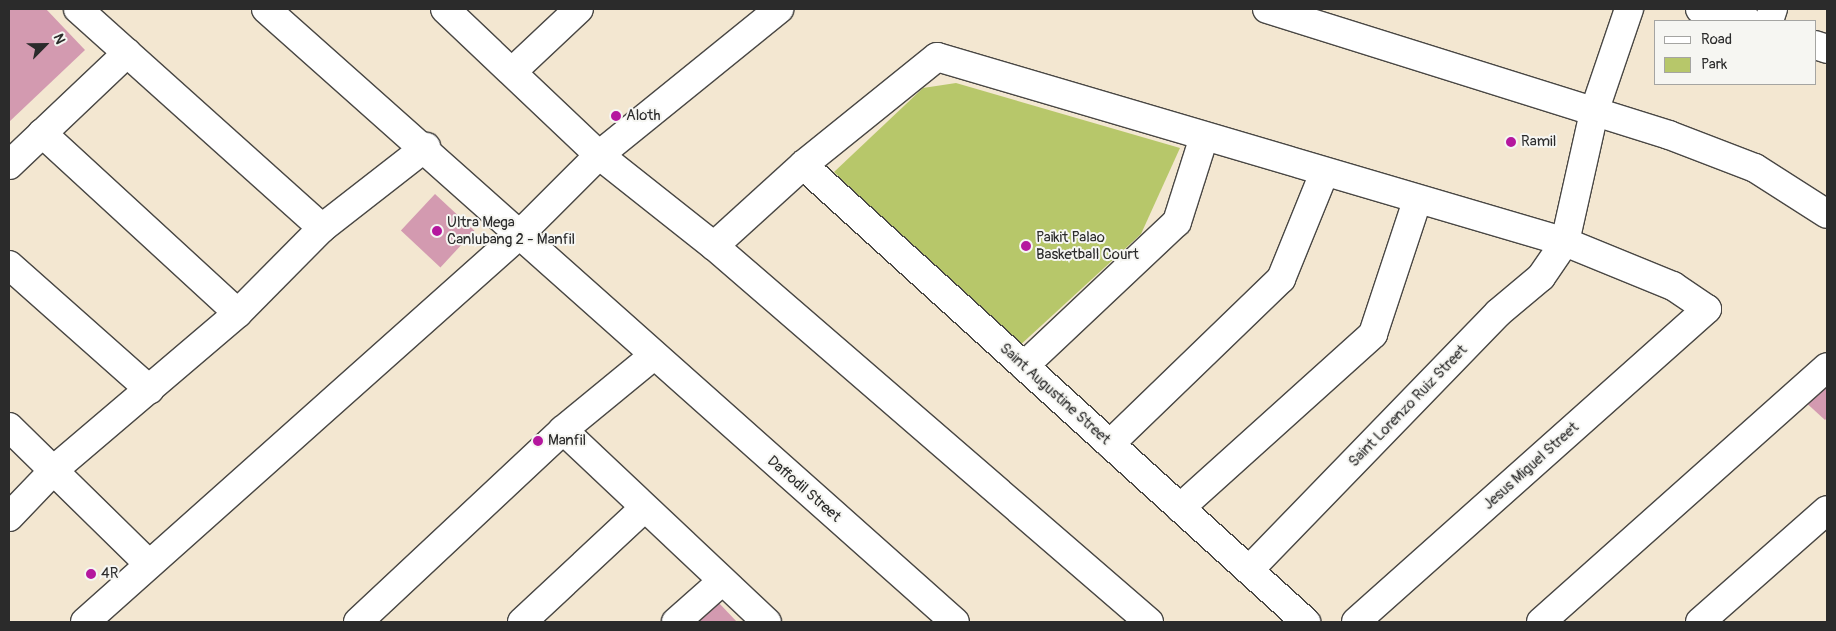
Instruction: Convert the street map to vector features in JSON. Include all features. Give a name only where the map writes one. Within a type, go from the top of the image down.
[{"type":"street","points":[[78,9],[322,228]]},
{"type":"street","name":"Daffodil Street","points":[[266,9],[426,147],[518,236],[955,622]]},
{"type":"street","points":[[514,70],[579,9]]},
{"type":"street","points":[[85,622],[518,236],[599,155],[778,9]]},
{"type":"street","points":[[1267,9],[1594,112],[1755,168],[1782,183],[1827,214]]},
{"type":"street","points":[[714,246],[803,165],[937,57],[1417,201],[1565,242],[1594,112],[1629,9]]},
{"type":"street","points":[[1700,9],[1743,20]]},
{"type":"street","points":[[449,10],[514,70],[599,155],[714,246],[1149,622]]},
{"type":"street","points":[[9,165],[127,52]]},
{"type":"street","points":[[42,132],[238,314]]},
{"type":"street","points":[[1024,366],[1177,222],[1204,137]]},
{"type":"street","points":[[9,517],[56,468],[238,314],[322,228],[426,147]]},
{"type":"street","name":"Saint Augustine Street","points":[[803,165],[1306,622]]},
{"type":"street","points":[[1110,444],[1282,279],[1324,173]]},
{"type":"street","points":[[1180,508],[1373,334],[1417,201]]},
{"type":"street","name":"Jesus Miguel Street","points":[[1356,622],[1707,309],[1674,286],[1565,242]]},
{"type":"street","name":"Saint Lorenzo Ruiz Street","points":[[1249,570],[1498,312],[1541,277],[1565,242]]},
{"type":"street","points":[[9,265],[150,390]]},
{"type":"street","points":[[358,622],[564,430],[653,356]]},
{"type":"street","points":[[1541,622],[1827,367]]},
{"type":"street","points":[[9,427],[56,468],[149,564]]},
{"type":"street","points":[[564,430],[643,509],[766,622]]},
{"type":"street","points":[[522,622],[643,509]]},
{"type":"street","points":[[1700,622],[1827,510]]},
{"type":"street","points":[[676,622],[722,582]]},
{"type":"green space","points":[[956,83],[1180,148],[1141,234],[1017,348],[834,172],[923,88]]},
{"type":"building","points":[[9,9],[46,9],[85,50],[9,122]]},
{"type":"building","name":"Ultra Mega Canlubang 2 - Manfil","points":[[435,194],[474,231],[440,267],[401,231]]},
{"type":"building","points":[[1827,377],[1827,418],[1825,420],[1802,399]]},
{"type":"building","points":[[719,603],[737,622],[699,622]]},
{"type":"place","name":"Aloth","points":[[616,116]]},
{"type":"place","name":"Ramil","points":[[1511,142]]},
{"type":"place","name":"Ultra Mega Canlubang 2 - Manfil","points":[[437,231]]},
{"type":"place","name":"Paikit Palao Basketball Court","points":[[1026,246]]},
{"type":"place","name":"Manfil","points":[[538,441]]},
{"type":"place","name":"4R","points":[[91,574]]}]
